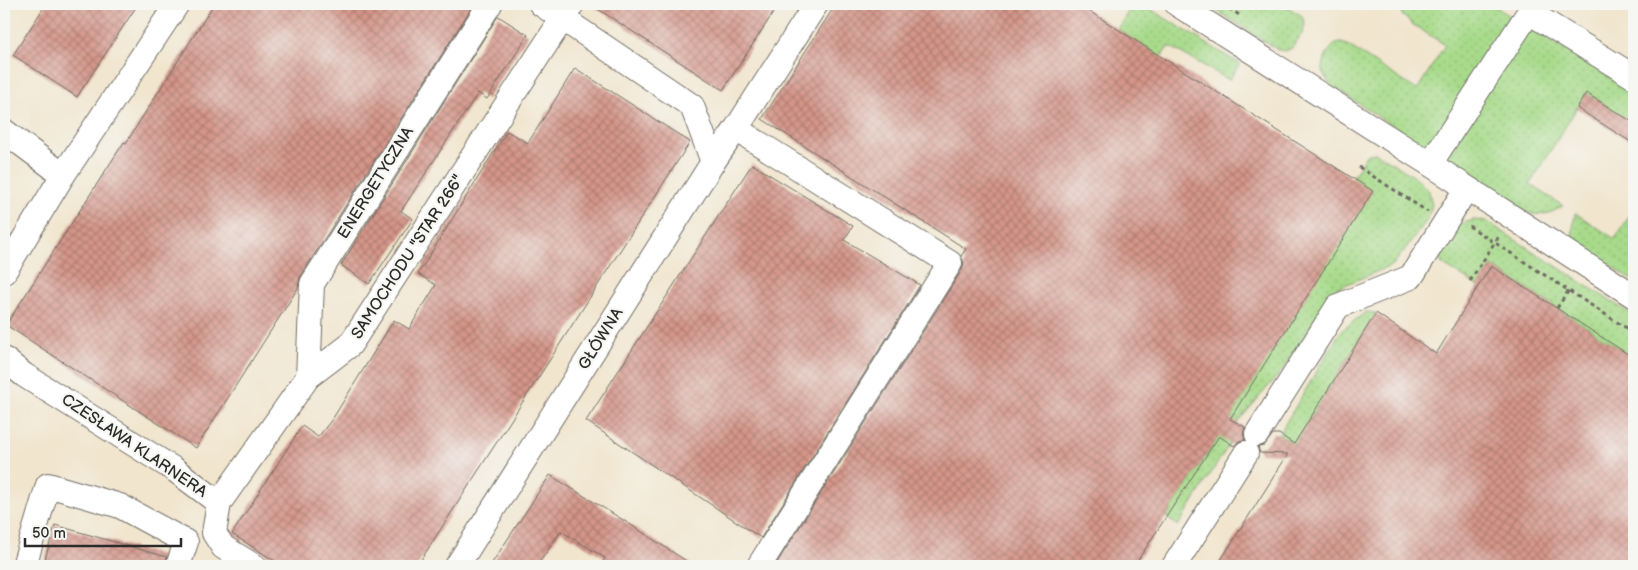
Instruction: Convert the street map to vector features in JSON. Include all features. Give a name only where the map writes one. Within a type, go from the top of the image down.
[{"type":"street","points":[[4,272],[63,175],[177,4]]},
{"type":"street","name":"ENERGETYCZNA","points":[[308,377],[312,284],[490,4]]},
{"type":"street","points":[[540,4],[567,12],[692,106],[713,162]]},
{"type":"street","name":"GŁÓWNA","points":[[457,566],[713,162],[816,4]]},
{"type":"street","points":[[1178,4],[1634,296]]},
{"type":"street","name":"SAMOCHODU \"STAR 266\"","points":[[219,503],[308,377],[350,345],[567,12]]},
{"type":"street","points":[[1430,164],[1529,12],[1634,77]]},
{"type":"street","points":[[4,131],[63,175]]},
{"type":"street","points":[[733,133],[950,263],[759,566]]},
{"type":"street","points":[[1174,566],[1338,306],[1411,277],[1466,188]]},
{"type":"street","name":"CZESŁAWA KLARNERA","points":[[4,358],[24,375],[175,470],[219,503],[214,533],[223,547],[254,566]]},
{"type":"street","points":[[24,566],[48,485],[120,506],[186,542],[178,566]]},
{"type":"path","points":[[1359,167],[1429,213],[1464,223],[1634,333]]},
{"type":"path","points":[[1557,308],[1568,290]]},
{"type":"green space","points":[[1133,4],[1142,4],[1240,64],[1229,80],[1169,46],[1161,57],[1117,29]]},
{"type":"green space","points":[[1209,4],[1283,4],[1302,16],[1305,24],[1303,32],[1292,48],[1286,51],[1278,50]]},
{"type":"green space","points":[[1403,4],[1491,4],[1634,92],[1634,123],[1586,93],[1530,184],[1563,206],[1553,212],[1538,215],[1522,210],[1333,87],[1326,79],[1323,69],[1324,61],[1330,49],[1342,43],[1417,90],[1445,45],[1412,24],[1402,15],[1401,6]]},
{"type":"green space","points":[[1375,152],[1415,177],[1429,191],[1432,205],[1428,219],[1393,265],[1333,290],[1285,367],[1237,423],[1231,418],[1352,179],[1366,155]]},
{"type":"green space","points":[[1634,208],[1634,246],[1632,251],[1634,253],[1634,281],[1577,244],[1572,236],[1575,213],[1615,239]]},
{"type":"green space","points":[[1473,220],[1486,221],[1634,316],[1634,358],[1492,266],[1478,286],[1442,264],[1440,259],[1442,249],[1448,238],[1458,225]]},
{"type":"green space","points":[[1366,312],[1376,313],[1294,444],[1279,434],[1341,331]]},
{"type":"green space","points":[[1219,436],[1230,443],[1178,526],[1166,517]]},
{"type":"building","points":[[46,4],[138,4],[77,97],[13,55]]},
{"type":"building","points":[[214,4],[474,4],[300,277],[298,288],[196,448],[6,325],[124,142],[126,143]]},
{"type":"building","points":[[590,4],[779,4],[723,90]]},
{"type":"building","points":[[836,4],[1078,4],[1373,191],[1230,419],[1245,427],[1243,434],[1245,440],[1239,441],[1234,446],[1219,436],[1134,566],[775,566],[962,270],[964,263],[961,256],[966,249],[762,119]]},
{"type":"building","points":[[498,16],[528,35],[487,99],[478,93],[401,211],[413,219],[369,284],[341,265]]},
{"type":"building","points":[[575,68],[690,142],[417,566],[283,566],[232,534],[302,426],[318,437],[333,418],[394,320],[409,329],[436,285],[418,274],[507,131],[528,143]]},
{"type":"building","points":[[1586,93],[1634,123],[1634,144],[1577,108]]},
{"type":"building","points":[[752,164],[853,226],[844,240],[920,285],[761,538],[586,421]]},
{"type":"building","points":[[1491,266],[1634,358],[1634,566],[1217,566],[1288,454],[1260,453],[1258,447],[1264,446],[1273,434],[1279,434],[1294,444],[1376,313],[1436,354]]},
{"type":"building","points":[[550,475],[694,566],[600,566],[605,558],[561,531],[537,566],[490,566]]},
{"type":"building","points":[[55,525],[167,557],[165,566],[43,566]]}]
